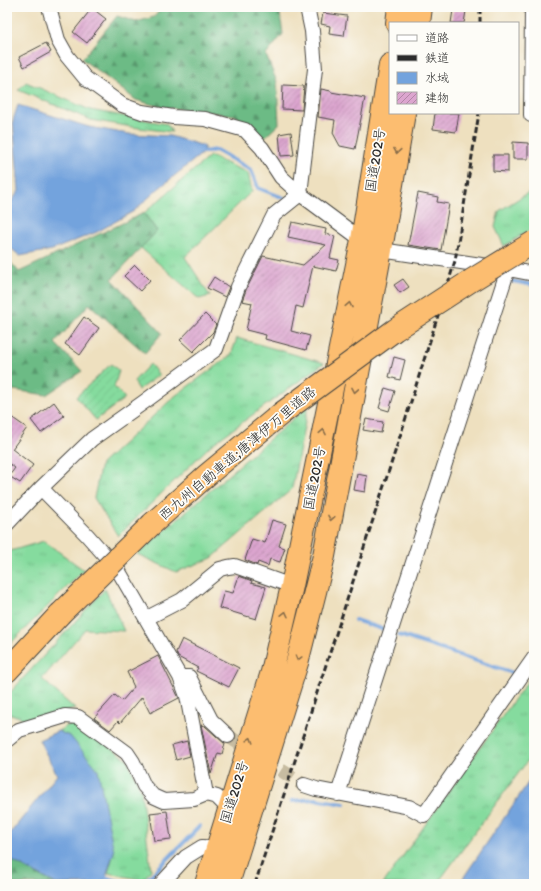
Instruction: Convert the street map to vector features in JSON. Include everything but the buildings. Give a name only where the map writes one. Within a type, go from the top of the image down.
[{"type":"highway","points":[[397,22],[400,7]]},
{"type":"highway","points":[[419,22],[421,7]]},
{"type":"highway","name":"国道202号","points":[[206,884],[272,672],[292,586],[362,240],[389,71]]},
{"type":"highway","name":"国道202号","points":[[228,884],[297,662],[324,556],[381,250],[404,114]]},
{"type":"highway","name":"西九州自動車道;唐津伊万里道路","points":[[7,671],[60,614],[152,524],[207,475],[282,412],[395,330],[534,242]]},
{"type":"street","points":[[49,7],[58,40],[67,56],[85,78],[122,105],[142,112],[173,117],[205,118],[245,130],[262,148],[280,177],[300,194],[362,240],[381,250],[534,274]]},
{"type":"street","points":[[7,524],[41,488],[92,439],[216,349],[238,287],[274,215],[300,194],[315,69],[312,32],[307,7]]},
{"type":"street","points":[[531,115],[533,91],[532,7]]},
{"type":"street","points":[[338,794],[508,269]]},
{"type":"street","points":[[41,488],[87,535],[118,570],[180,676],[187,696],[206,794]]},
{"type":"street","points":[[147,618],[182,600],[220,570],[228,567],[235,566],[292,586]]},
{"type":"street","points":[[304,784],[316,789],[338,794],[409,807],[424,815],[534,658]]},
{"type":"street","points":[[180,676],[189,678],[211,720],[228,736]]},
{"type":"street","points":[[7,740],[19,730],[65,716],[78,717],[127,752],[144,786],[153,796],[164,801],[194,799],[206,794],[217,797],[229,809],[250,814]]},
{"type":"street","points":[[161,884],[186,857],[202,848],[217,848]]},
{"type":"green space","points":[[163,7],[279,7],[283,34],[266,55],[277,82],[279,124],[264,138],[234,115],[161,107],[136,100],[82,59],[117,16],[136,22],[154,17]]},
{"type":"green space","points":[[26,82],[90,110],[167,124],[172,132],[91,120],[18,90]]},
{"type":"green space","points":[[210,156],[248,173],[252,191],[185,257],[210,296],[199,299],[141,248],[157,231],[144,213]]},
{"type":"green space","points":[[534,189],[534,228],[504,246],[495,227],[499,211]]},
{"type":"green space","points":[[144,213],[157,231],[112,279],[162,333],[145,353],[89,304],[55,343],[82,371],[46,395],[7,389],[7,258],[19,272]]},
{"type":"green space","points":[[237,338],[324,363],[211,445],[118,536],[94,498],[101,464],[175,396],[231,355]]},
{"type":"green space","points":[[111,364],[119,371],[114,387],[125,398],[96,420],[76,397]]},
{"type":"green space","points":[[150,364],[159,375],[138,390],[134,381]]},
{"type":"green space","points":[[308,406],[292,489],[212,558],[176,572],[137,554]]},
{"type":"green space","points":[[44,541],[84,570],[7,647],[7,552]]},
{"type":"green space","points":[[105,589],[124,631],[85,629],[42,679],[75,709],[29,720],[7,713],[7,696]]},
{"type":"green space","points":[[534,672],[534,752],[437,884],[383,884]]},
{"type":"green space","points":[[74,722],[127,759],[141,791],[151,870],[143,880],[108,873],[114,852],[71,737],[58,731]]},
{"type":"green space","points":[[7,858],[56,884],[7,884]]},
{"type":"water","points":[[18,105],[89,127],[129,134],[170,136],[204,146],[204,152],[158,189],[134,211],[97,232],[52,250],[20,256],[7,245],[7,207],[19,191],[13,120]]},
{"type":"water","points":[[58,731],[71,737],[98,770],[114,852],[104,883],[101,884],[56,884],[7,858],[7,837],[57,775],[39,740]]},
{"type":"water","points":[[534,774],[534,884],[459,884]]},
{"type":"waterway","points":[[204,152],[216,150],[251,170],[258,188],[284,198]]},
{"type":"waterway","points":[[512,281],[534,285]]},
{"type":"waterway","points":[[355,620],[385,630]]},
{"type":"waterway","points":[[399,635],[516,674],[513,677]]},
{"type":"waterway","points":[[292,801],[315,799],[344,804]]},
{"type":"waterway","points":[[141,884],[144,883],[200,826]]},
{"type":"waterway","points":[[101,876],[128,884]]},
{"type":"tunnel","points":[[228,736],[304,785]]},
{"type":"railway","points":[[480,7],[480,22]]},
{"type":"railway","points":[[255,884],[403,427],[455,261],[479,114]]}]
